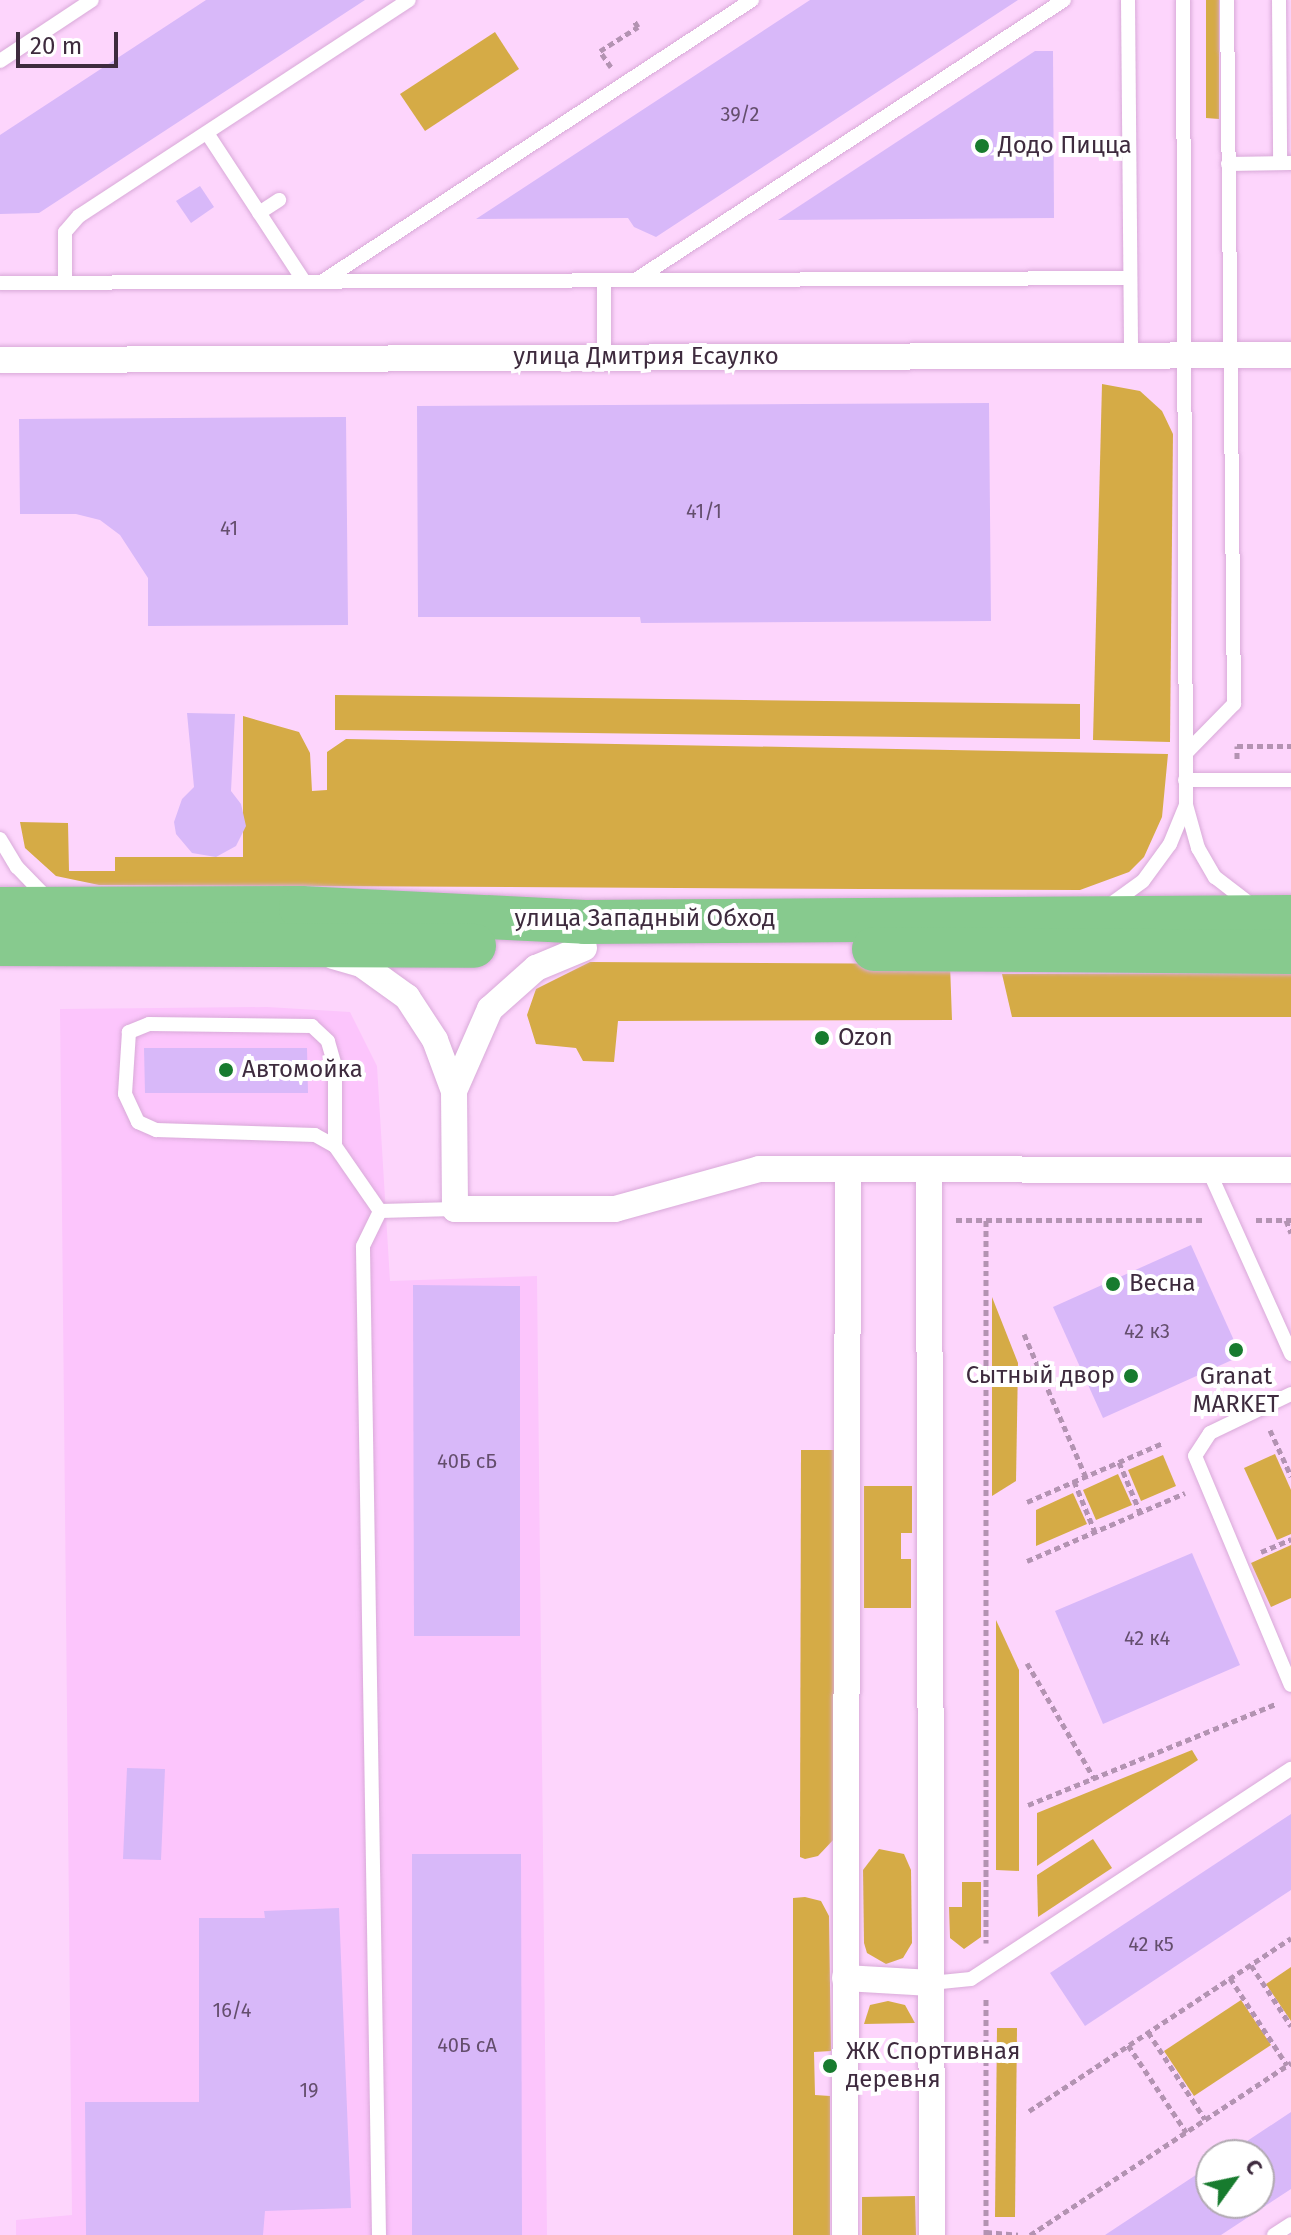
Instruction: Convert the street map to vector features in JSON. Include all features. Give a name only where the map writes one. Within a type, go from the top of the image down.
[{"type":"highway","name":"улица Западный Обход","points":[[0,909],[301,908],[585,922],[1090,918],[1286,929]]},
{"type":"highway","name":"улица Западный Обход","points":[[0,944],[288,942],[584,948],[1286,929]]},
{"type":"street","name":"улица Дмитрия Есаулко","points":[[0,360],[1291,355]]},
{"type":"street","points":[[288,942],[361,964],[407,997],[435,1040],[454,1091],[455,1209],[615,1209],[759,1169],[1291,1170]]},
{"type":"street","points":[[454,1091],[490,1009],[536,968],[584,948]]},
{"type":"street","points":[[845,2235],[848,1170]]},
{"type":"street","points":[[929,1170],[932,2235]]},
{"type":"street","points":[[845,1978],[931,1983]]},
{"type":"lane","points":[[0,61],[92,0]]},
{"type":"lane","points":[[65,282],[65,232],[70,223],[409,0]]},
{"type":"lane","points":[[323,281],[752,0]]},
{"type":"lane","points":[[637,279],[1064,0]]},
{"type":"lane","points":[[1128,0],[1131,355]]},
{"type":"lane","points":[[1183,0],[1186,805],[1198,848],[1215,877],[1242,900],[1286,929]]},
{"type":"lane","points":[[1186,753],[1234,704],[1233,354],[1227,0]]},
{"type":"lane","points":[[1228,164],[1285,163],[1279,0]]},
{"type":"lane","points":[[207,133],[304,281]]},
{"type":"lane","points":[[259,213],[279,200]]},
{"type":"lane","points":[[0,283],[1130,278]]},
{"type":"lane","points":[[604,280],[604,357]]},
{"type":"lane","points":[[1185,780],[1291,780]]},
{"type":"lane","points":[[1090,918],[1143,881],[1170,844],[1186,805]]},
{"type":"lane","points":[[0,839],[41,894],[61,907]]},
{"type":"lane","points":[[335,1146],[335,1066],[328,1041],[312,1026],[149,1024],[129,1032],[125,1094],[138,1122],[156,1130],[315,1135],[335,1146],[380,1211]]},
{"type":"lane","points":[[1208,1169],[1291,1354]]},
{"type":"lane","points":[[380,1211],[455,1209]]},
{"type":"lane","points":[[379,2235],[363,1246],[380,1211]]},
{"type":"lane","points":[[1291,1394],[1210,1433],[1195,1456],[1291,1685]]},
{"type":"lane","points":[[931,1983],[963,1983],[986,1970],[1291,1769]]},
{"type":"lane","points":[[1274,2235],[1291,2224]]},
{"type":"path","points":[[600,51],[638,27],[633,19]]},
{"type":"path","points":[[947,1220],[1288,1220],[1291,1233]]},
{"type":"path","points":[[986,1220],[986,2234],[1018,2235]]},
{"type":"path","points":[[1024,1334],[1086,1477]]},
{"type":"path","points":[[1261,1410],[1291,1476]]},
{"type":"path","points":[[1027,1502],[1163,1443]]},
{"type":"path","points":[[1119,1462],[1140,1512]]},
{"type":"path","points":[[1074,1481],[1095,1532]]},
{"type":"path","points":[[1027,1561],[1185,1493]]},
{"type":"path","points":[[1238,1562],[1291,1539]]},
{"type":"path","points":[[1027,1663],[1094,1778]]},
{"type":"path","points":[[1028,1805],[1275,1704]]},
{"type":"path","points":[[1029,2111],[1291,1938]]},
{"type":"path","points":[[1251,1965],[1291,2026]]},
{"type":"path","points":[[1030,2235],[1289,2064],[1230,1978]]},
{"type":"path","points":[[1148,2032],[1205,2119]]},
{"type":"path","points":[[1128,2045],[1186,2132]]},
{"type":"shaded area","points":[[1206,0],[1219,0],[1219,119],[1206,118]]},
{"type":"shaded area","points":[[495,32],[519,69],[425,131],[400,94]]},
{"type":"shaded area","points":[[1102,384],[1140,391],[1162,411],[1173,434],[1170,742],[1093,740]]},
{"type":"shaded area","points":[[335,695],[1080,704],[1080,739],[335,730]]},
{"type":"shaded area","points":[[243,716],[299,732],[310,753],[312,791],[327,790],[327,752],[346,739],[1168,754],[1162,817],[1144,857],[1129,872],[1080,890],[99,885],[56,876],[25,848],[20,822],[68,823],[69,871],[115,871],[115,857],[243,857]]},
{"type":"shaded area","points":[[590,962],[950,964],[952,1020],[618,1021],[614,1062],[583,1061],[576,1048],[536,1044],[527,1015],[536,989]]},
{"type":"shaded area","points":[[1291,973],[1291,1017],[1012,1017],[1002,974]]},
{"type":"shaded area","points":[[267,1007],[350,1012],[377,1066],[390,1281],[537,1276],[547,2235],[16,2235],[16,2220],[72,2215],[60,1009]]},
{"type":"shaded area","points":[[992,1297],[1018,1363],[1016,1481],[992,1496]]},
{"type":"shaded area","points":[[801,1450],[837,1450],[835,1838],[818,1856],[805,1859],[800,1857]]},
{"type":"shaded area","points":[[1275,1454],[1291,1490],[1291,1534],[1277,1540],[1244,1468]]},
{"type":"shaded area","points":[[1163,1455],[1176,1486],[1141,1501],[1128,1470]]},
{"type":"shaded area","points":[[1118,1474],[1132,1505],[1096,1520],[1083,1490]]},
{"type":"shaded area","points":[[864,1486],[912,1486],[912,1533],[901,1533],[901,1559],[911,1559],[911,1608],[864,1608]]},
{"type":"shaded area","points":[[1073,1493],[1087,1524],[1036,1546],[1036,1510]]},
{"type":"shaded area","points":[[1291,1545],[1291,1598],[1271,1607],[1251,1563]]},
{"type":"shaded area","points":[[996,1620],[1019,1670],[1019,1871],[996,1870]]},
{"type":"shaded area","points":[[1192,1750],[1198,1760],[1037,1866],[1037,1813]]},
{"type":"shaded area","points":[[1093,1839],[1112,1868],[1038,1917],[1037,1875]]},
{"type":"shaded area","points":[[879,1849],[904,1854],[911,1870],[912,1943],[903,1958],[886,1964],[867,1953],[864,1943],[863,1870]]},
{"type":"shaded area","points":[[962,1882],[981,1882],[981,1937],[964,1949],[950,1938],[949,1907],[962,1907]]},
{"type":"shaded area","points":[[793,1898],[821,1901],[829,1916],[831,2051],[814,2052],[815,2095],[830,2096],[830,2235],[793,2235]]},
{"type":"shaded area","points":[[1291,1967],[1291,2021],[1266,1984]]},
{"type":"shaded area","points":[[1241,2000],[1271,2045],[1194,2096],[1164,2051]]},
{"type":"shaded area","points":[[888,2001],[905,2005],[915,2023],[864,2024],[870,2005]]},
{"type":"shaded area","points":[[997,2028],[1017,2028],[1015,2217],[995,2217]]},
{"type":"shaded area","points":[[915,2196],[916,2235],[862,2235],[862,2197]]},
{"type":"building","points":[[206,0],[365,0],[39,213],[0,214],[0,135]]},
{"type":"building","points":[[810,0],[1018,0],[656,237],[634,227],[628,218],[476,219]]},
{"type":"building","points":[[1035,51],[1053,51],[1054,218],[778,220]]},
{"type":"building","points":[[200,186],[214,207],[191,223],[176,201]]},
{"type":"building","points":[[989,403],[991,621],[641,623],[640,617],[418,617],[417,406]]},
{"type":"building","points":[[346,417],[348,625],[148,626],[148,578],[120,535],[100,520],[76,514],[20,514],[19,419]]},
{"type":"building","points":[[187,713],[235,714],[231,791],[241,804],[246,826],[236,846],[216,857],[192,853],[176,834],[174,822],[182,799],[194,787]]},
{"type":"building","name":"Автомойка","points":[[144,1048],[307,1048],[308,1093],[145,1093]]},
{"type":"building","points":[[1191,1245],[1241,1356],[1103,1418],[1053,1307]]},
{"type":"building","points":[[413,1285],[520,1286],[520,1636],[414,1636]]},
{"type":"building","points":[[1192,1553],[1240,1665],[1103,1724],[1055,1611]]},
{"type":"building","points":[[127,1768],[165,1769],[161,1860],[123,1859]]},
{"type":"building","points":[[1291,1814],[1291,1890],[1085,2026],[1050,1973]]},
{"type":"building","points":[[412,1854],[521,1854],[522,2235],[412,2235]]},
{"type":"building","points":[[339,1908],[351,2208],[265,2211],[263,2235],[86,2235],[85,2102],[199,2102],[199,1918],[265,1918],[264,1911]]},
{"type":"building","points":[[1291,2112],[1291,2189],[1275,2200],[1275,2139],[1250,2139]]},
{"type":"building","points":[[1195,2176],[1195,2219],[1245,2219],[1221,2235],[1105,2235]]},
{"type":"place","name":"Додо Пицца","points":[[982,146]]},
{"type":"place","name":"Ozon","points":[[822,1038]]},
{"type":"place","name":"Автомойка","points":[[226,1070]]},
{"type":"place","name":"Весна","points":[[1113,1284]]},
{"type":"place","name":"Granat MARKET","points":[[1236,1350]]},
{"type":"place","name":"Сытный двор","points":[[1131,1376]]},
{"type":"place","name":"ЖК Спортивная деревня","points":[[830,2066]]}]
